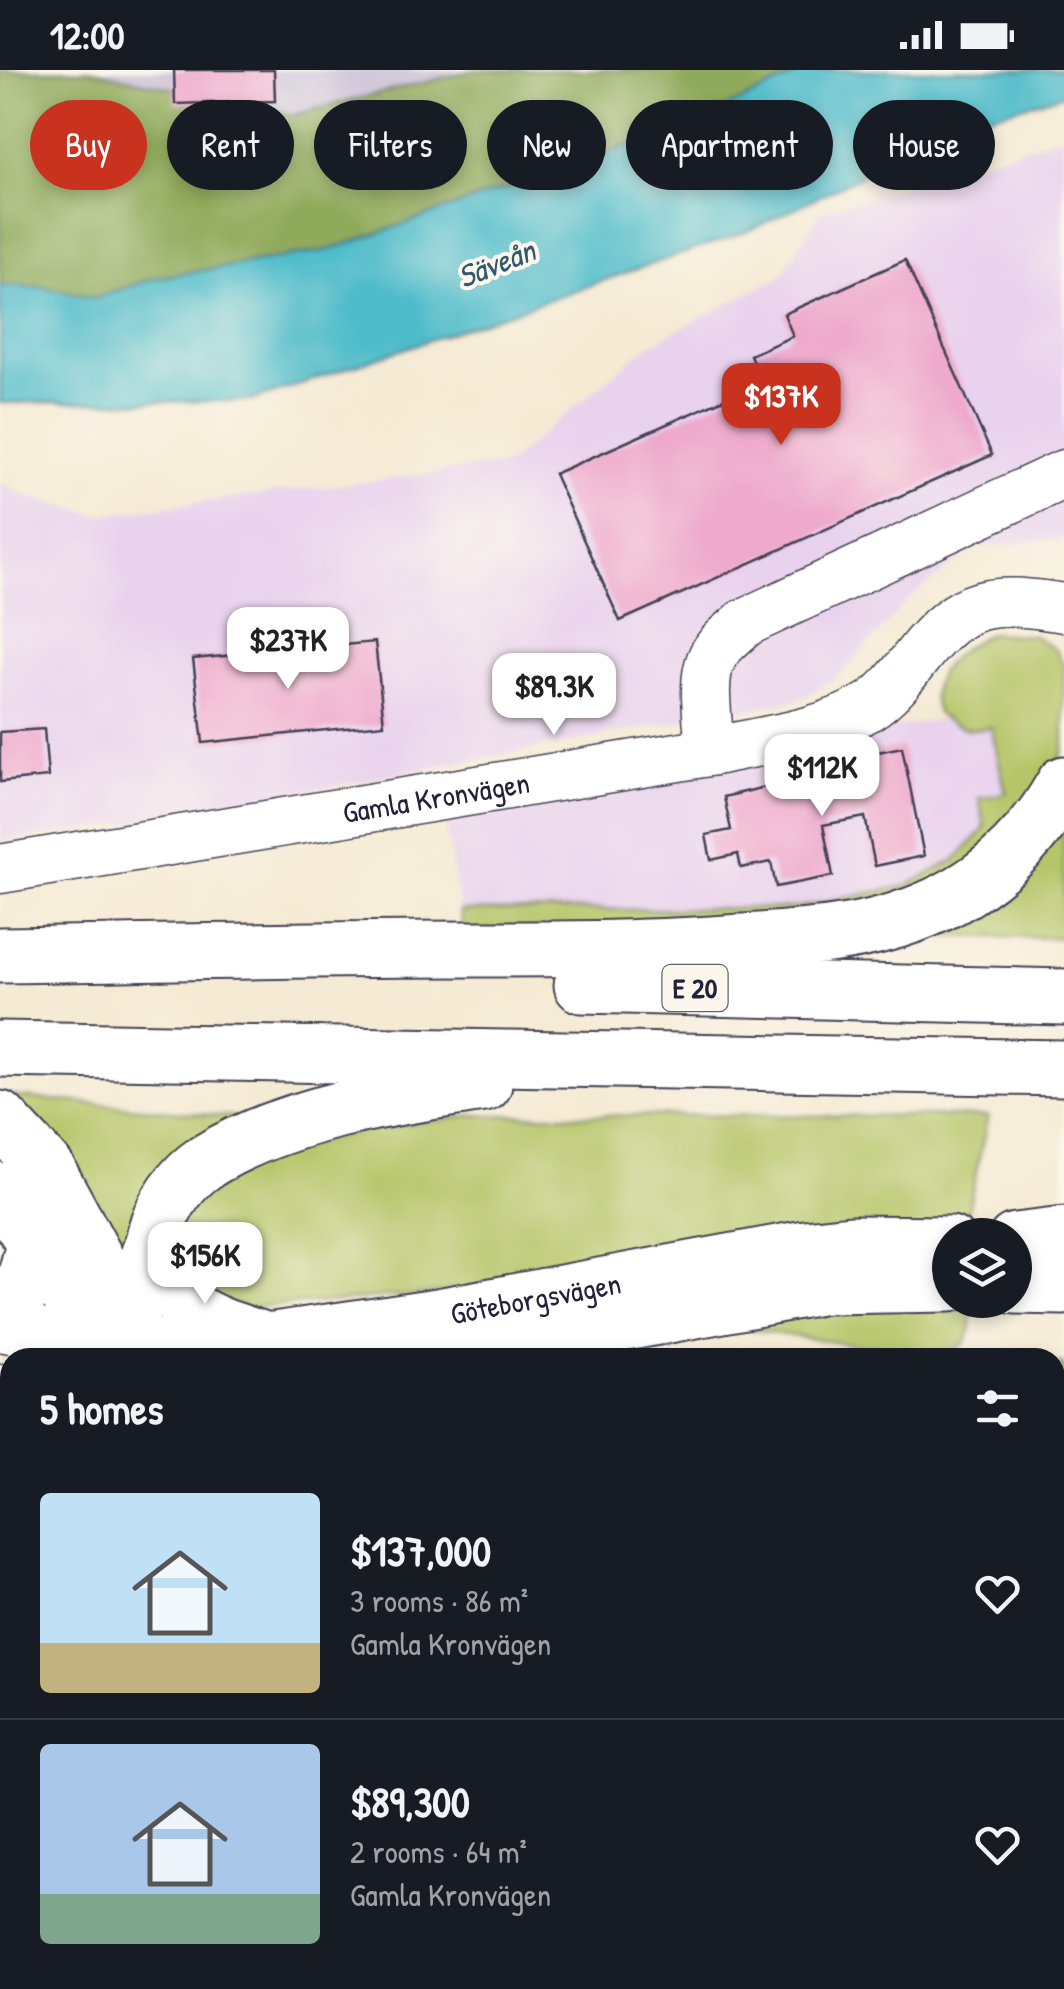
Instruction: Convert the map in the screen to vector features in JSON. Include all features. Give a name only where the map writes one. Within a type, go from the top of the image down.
[{"type":"main road","points":[[0,955],[649,949],[841,936],[915,914],[971,886],[1018,850],[1043,821],[1064,784]]},
{"type":"main road","name":"E 20","points":[[0,971],[1064,997]]},
{"type":"main road","points":[[0,1049],[1064,1068]]},
{"type":"main road","points":[[121,1344],[159,1220],[177,1188],[202,1164],[243,1143],[340,1110],[636,1061]]},
{"type":"main road","points":[[0,1120],[47,1169],[97,1266],[121,1344]]},
{"type":"main road","points":[[0,1190],[85,1319],[121,1344]]},
{"type":"main road","points":[[1032,1239],[1064,1234]]},
{"type":"main road","points":[[0,1324],[21,1292],[35,1241]]},
{"type":"main road","name":"Göteborgsvägen","points":[[267,1342],[438,1316],[805,1248],[851,1243],[932,1244]]},
{"type":"main road","points":[[151,1248],[160,1276],[192,1312],[267,1342]]},
{"type":"main road","name":"Göteborgsvägen","points":[[490,1348],[825,1286],[932,1284]]},
{"type":"main road","points":[[1032,1286],[1064,1287]]},
{"type":"street","points":[[714,751],[706,727],[705,673],[719,646],[746,622],[1064,474]]},
{"type":"street","name":"Gamla Kronvägen","points":[[0,869],[714,751],[821,727],[870,706],[902,677],[946,622],[975,607],[1002,601],[1064,608]]},
{"type":"street","name":"Göteborgsvägen","points":[[0,1324],[121,1344],[201,1346],[267,1342]]},
{"type":"shaded area","points":[[91,70],[475,70],[354,100],[314,100],[314,110],[294,115],[294,100],[226,100]]},
{"type":"shaded area","points":[[1064,135],[1064,539],[976,547],[908,600],[844,671],[802,699],[150,820],[0,842],[0,481],[20,494],[98,515],[507,464],[647,346],[780,277],[820,212],[890,190],[995,190],[995,157]]},
{"type":"shaded area","points":[[988,710],[1010,812],[955,860],[906,886],[795,908],[460,911],[443,812]]},
{"type":"green space","points":[[0,70],[91,70],[226,100],[167,100],[167,190],[294,190],[294,115],[314,110],[314,190],[467,190],[467,100],[354,100],[475,70],[808,70],[743,100],[626,100],[626,147],[606,154],[606,100],[487,100],[487,190],[502,190],[330,250],[154,278],[95,299],[45,287],[0,285]]},
{"type":"green space","points":[[992,633],[1035,636],[1056,650],[1064,666],[1064,748],[1059,763],[985,862],[833,920],[464,931],[460,911],[795,908],[906,886],[955,860],[985,828],[979,798],[1006,793],[991,727],[963,728],[938,715],[934,687],[956,654]]},
{"type":"green space","points":[[1064,830],[1064,938],[919,936]]},
{"type":"green space","points":[[0,1095],[236,1117],[124,1255]]},
{"type":"green space","points":[[472,1115],[988,1116],[966,1218],[932,1218],[932,1229],[417,1295],[248,1308],[200,1292],[179,1254],[179,1222],[190,1201],[256,1158],[363,1130]]},
{"type":"green space","points":[[886,1300],[932,1303],[932,1318],[971,1318],[967,1339],[959,1348],[880,1348],[751,1330],[767,1315]]},
{"type":"water","points":[[808,70],[1064,70],[1064,94],[995,114],[995,100],[853,100],[853,180],[833,190],[833,100],[743,100]]},
{"type":"water","name":"Säveån","points":[[626,147],[626,190],[832,190],[746,232],[251,401],[0,403],[0,285],[45,287],[95,298],[154,278],[330,250],[502,190],[606,190],[606,154]]},
{"type":"building","points":[[174,70],[274,70],[275,100],[175,100]]},
{"type":"building","points":[[905,260],[992,455],[620,621],[554,474],[762,382],[750,355],[793,336],[784,314]]},
{"type":"building","points":[[375,642],[384,724],[203,743],[193,659]]},
{"type":"building","points":[[44,729],[48,777],[0,782],[0,732]]},
{"type":"building","points":[[902,747],[924,856],[875,866],[865,817],[823,825],[833,876],[776,887],[771,862],[741,868],[738,854],[711,860],[706,835],[731,830],[724,797],[856,765],[854,757]]}]
